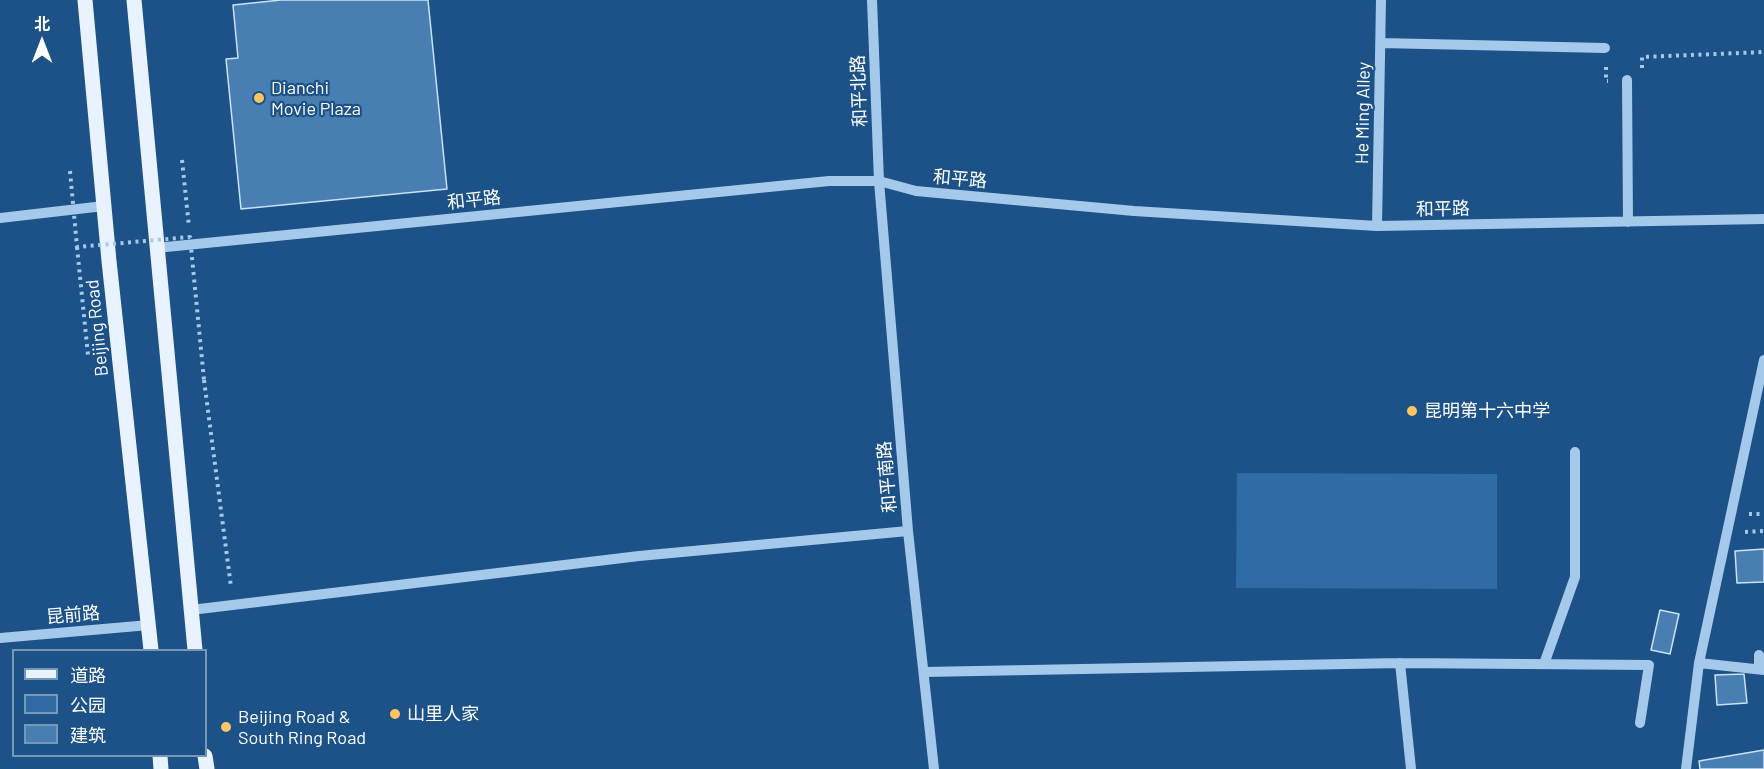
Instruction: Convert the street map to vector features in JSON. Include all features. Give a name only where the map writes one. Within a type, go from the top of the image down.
[{"type":"main road","name":"Beijing Road","points":[[85,0],[104,206],[151,649]]},
{"type":"main road","points":[[134,0],[195,649]]},
{"type":"street","name":"和平北路","points":[[872,0],[879,182]]},
{"type":"street","name":"He Ming Alley","points":[[1377,226],[1382,0]]},
{"type":"street","points":[[1381,43],[1605,48]]},
{"type":"street","points":[[1627,80],[1628,222]]},
{"type":"street","name":"和平路","points":[[156,248],[829,181],[879,182],[916,191],[1134,211],[1377,226],[1764,219]]},
{"type":"street","name":"和平南路","points":[[879,182],[908,531],[934,769]]},
{"type":"street","points":[[0,218],[104,206]]},
{"type":"street","points":[[1686,769],[1699,663],[1764,360]]},
{"type":"street","points":[[1544,664],[1575,577],[1575,452]]},
{"type":"street","points":[[191,610],[639,556],[908,531]]},
{"type":"street","name":"昆前路","points":[[0,638],[149,625]]},
{"type":"street","points":[[1699,663],[1761,669],[1760,655]]},
{"type":"street","points":[[1400,663],[1411,769]]},
{"type":"street","points":[[924,672],[1400,663],[1649,665],[1640,723]]},
{"type":"path","points":[[1605,48],[1606,81],[1642,80],[1642,57],[1764,52]]},
{"type":"path","points":[[182,160],[204,380],[233,604]]},
{"type":"path","points":[[70,171],[88,355]]},
{"type":"path","points":[[77,247],[190,237]]},
{"type":"green space","points":[[1237,473],[1497,474],[1497,589],[1236,588]]},
{"type":"building","points":[[281,0],[428,0],[447,189],[241,209],[226,59],[238,58],[233,5]]},
{"type":"building","points":[[1764,549],[1764,582],[1737,583],[1735,551]]},
{"type":"building","points":[[1660,610],[1679,614],[1670,654],[1651,650]]},
{"type":"building","points":[[1744,674],[1747,703],[1717,705],[1715,675]]},
{"type":"building","points":[[1764,750],[1764,769],[1700,769],[1699,761]]},
{"type":"place","name":"Dianchi Movie Plaza","points":[[259,98]]},
{"type":"place","name":"昆明第十六中学","points":[[1412,411]]},
{"type":"place","name":"山里人家","points":[[395,714]]},
{"type":"place","name":"Beijing Road & South Ring Road","points":[[226,727]]}]
